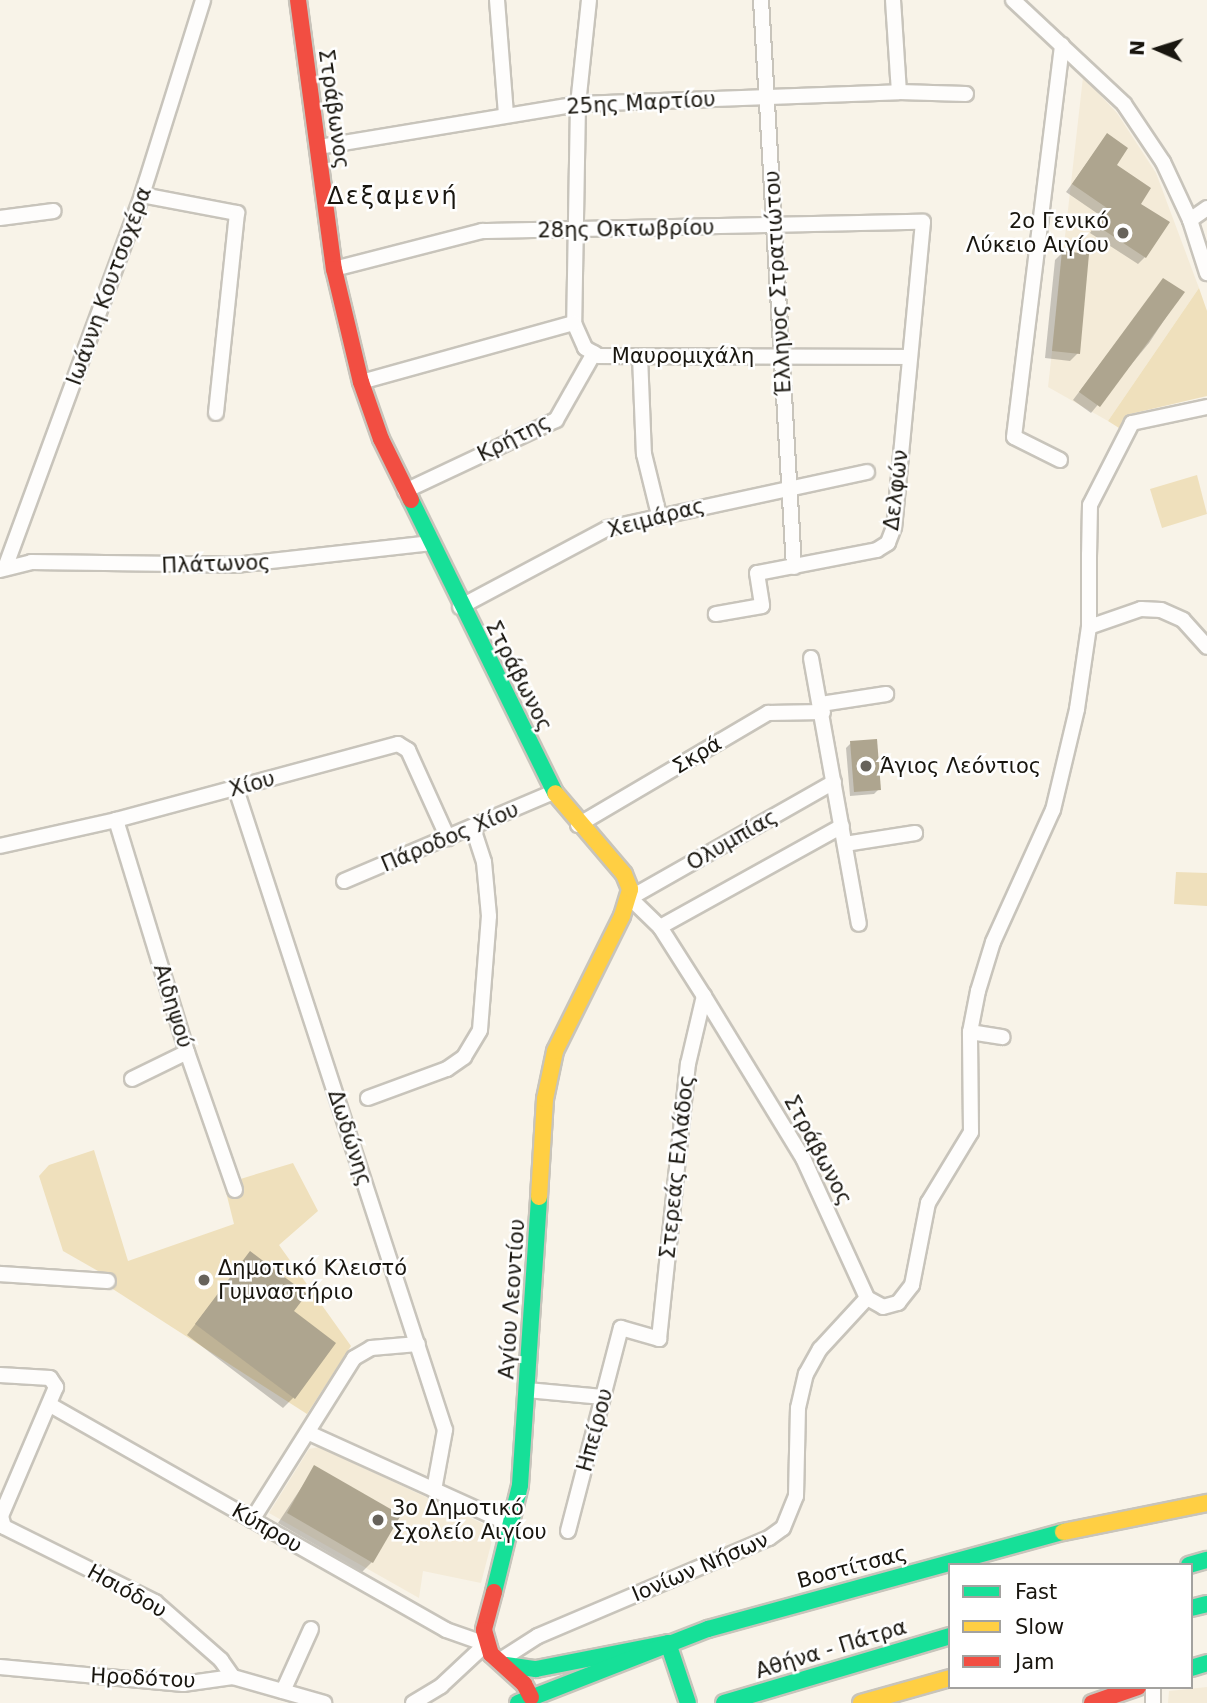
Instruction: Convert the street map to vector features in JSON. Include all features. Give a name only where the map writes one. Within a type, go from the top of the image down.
[{"type":"main road","name":"Στράβωνος","points":[[298,0],[334,269],[361,382],[405,491],[432,542],[460,607],[554,792],[578,825],[624,874],[630,898]]},
{"type":"main road","name":"Αγίου Λεοντίου","points":[[486,1644],[484,1624],[512,1525],[520,1485],[551,1066],[630,898]]},
{"type":"main road","name":"Βοστίτσας","points":[[953,1563],[1056,1534],[1207,1503]]},
{"type":"main road","name":"Βοστίτσας","points":[[525,1700],[668,1643],[948,1564]]},
{"type":"main road","name":"Αθήνα - Πάτρα","points":[[724,1703],[948,1637]]},
{"type":"main road","points":[[502,1663],[536,1669],[668,1643],[688,1703]]},
{"type":"main road","points":[[486,1644],[502,1663],[525,1700]]},
{"type":"main road","points":[[862,1703],[948,1679]]},
{"type":"main road","points":[[1092,1703],[1133,1689]]},
{"type":"street","name":"Ιωάννη Κουτσοχέρα","points":[[2,569],[142,195],[203,0]]},
{"type":"street","points":[[497,0],[506,114]]},
{"type":"street","points":[[589,0],[578,104],[574,323],[590,351]]},
{"type":"street","name":"Έλληνος Στρατιώτου","points":[[761,0],[794,567]]},
{"type":"street","points":[[893,0],[899,92]]},
{"type":"street","points":[[1013,0],[1124,104],[1163,163],[1190,220],[1207,273]]},
{"type":"street","points":[[1060,460],[1014,437],[1062,44]]},
{"type":"street","name":"25ης Μαρτίου","points":[[319,147],[578,104],[899,92],[966,94]]},
{"type":"street","points":[[142,195],[237,213],[216,413]]},
{"type":"street","points":[[1190,220],[1207,208]]},
{"type":"street","points":[[0,218],[54,211]]},
{"type":"street","name":"28ης Οκτωβρίου","points":[[334,269],[482,231],[923,222]]},
{"type":"street","name":"Δελφών","points":[[716,614],[762,606],[757,573],[877,550],[888,544],[894,527],[923,222]]},
{"type":"street","points":[[361,382],[574,323]]},
{"type":"street","name":"Μαυρομιχάλη","points":[[590,351],[640,356],[909,356]]},
{"type":"street","name":"Κρήτης","points":[[405,491],[556,420],[590,351]]},
{"type":"street","points":[[640,356],[644,454],[659,515]]},
{"type":"street","points":[[867,1298],[883,1307],[891,1306],[912,1285],[925,1211],[964,1149],[973,1124],[971,1032],[993,942],[1053,810],[1077,709],[1089,627],[1090,505],[1132,423],[1207,407]]},
{"type":"street","name":"Χειμάρας","points":[[460,607],[608,528],[867,472]]},
{"type":"street","name":"Πλάτωνος","points":[[2,569],[31,562],[235,565],[432,542]]},
{"type":"street","points":[[1089,627],[1140,609],[1161,610],[1183,620],[1207,648]]},
{"type":"street","points":[[811,658],[859,924]]},
{"type":"street","name":"Σκρά","points":[[578,825],[768,713],[822,708],[886,694]]},
{"type":"street","name":"Χίου","points":[[0,846],[116,821],[398,744],[408,750],[448,838]]},
{"type":"street","name":"Ολυμπίας","points":[[630,898],[834,782]]},
{"type":"street","name":"Δωδώνης","points":[[236,789],[445,1430],[434,1490]]},
{"type":"street","name":"Πάροδος Χίου","points":[[344,881],[554,792]]},
{"type":"street","name":"Αιδηψού","points":[[116,821],[187,1052],[235,1190]]},
{"type":"street","points":[[660,927],[842,826]]},
{"type":"street","points":[[368,1098],[447,1069],[464,1057],[480,1030],[489,916],[484,862],[473,828]]},
{"type":"street","points":[[845,844],[915,833]]},
{"type":"street","name":"Στράβωνος","points":[[630,898],[660,927],[803,1158],[867,1298]]},
{"type":"street","name":"Στερεάς Ελλάδος","points":[[621,1328],[659,1339],[688,1065],[705,996]]},
{"type":"street","points":[[971,1032],[1003,1037]]},
{"type":"street","points":[[132,1079],[187,1052]]},
{"type":"street","points":[[0,1274],[108,1281]]},
{"type":"street","name":"Ιονίων Νήσων","points":[[502,1663],[538,1636],[769,1538],[783,1528],[796,1496],[799,1408],[806,1374],[820,1349],[867,1298]]},
{"type":"street","name":"Ηπείρου","points":[[568,1531],[621,1328]]},
{"type":"street","points":[[253,1520],[363,1350],[418,1344]]},
{"type":"street","points":[[0,1375],[50,1378],[56,1387],[52,1406]]},
{"type":"street","points":[[527,1390],[603,1397]]},
{"type":"street","name":"Κύπρου","points":[[52,1406],[464,1639],[486,1644]]},
{"type":"street","name":"Ησιόδου","points":[[52,1406],[1,1516],[4,1527],[155,1602],[221,1660],[233,1677]]},
{"type":"street","points":[[309,1433],[512,1525]]},
{"type":"street","points":[[283,1691],[311,1629]]},
{"type":"street","points":[[413,1703],[442,1686],[486,1644]]},
{"type":"street","name":"Ηροδότου","points":[[0,1667],[183,1684],[233,1677],[324,1703]]},
{"type":"shaded area","name":"2ο Γενικό Λύκειο Αιγίου","points":[[1083,77],[1117,113],[1156,173],[1199,288],[1108,421],[1048,387]]},
{"type":"shaded area","points":[[1199,288],[1207,311],[1207,396],[1130,414],[1119,428],[1108,421]]},
{"type":"shaded area","points":[[1197,475],[1207,514],[1162,528],[1150,489]]},
{"type":"shaded area","points":[[1176,872],[1207,873],[1207,906],[1174,904]]},
{"type":"shaded area","name":"Δημοτικό Κλειστό Γυμναστήριο","points":[[94,1150],[128,1261],[234,1224],[224,1184],[293,1163],[318,1211],[279,1245],[351,1346],[307,1414],[105,1284],[105,1275],[63,1251],[39,1176],[49,1165]]},
{"type":"shaded area","name":"3ο Δημοτικό Σχολείο Αιγίου","points":[[319,1447],[490,1527],[494,1533],[481,1583],[423,1571],[419,1598],[269,1513],[309,1449]]},
{"type":"shaded area","points":[[1207,1687],[1207,1703],[1168,1703],[1169,1691]]},
{"type":"building","points":[[1107,133],[1128,148],[1117,165],[1151,188],[1141,204],[1170,222],[1146,258],[1096,225],[1107,208],[1072,184]]},
{"type":"building","points":[[1062,251],[1089,254],[1080,354],[1052,351]]},
{"type":"building","points":[[1163,278],[1185,292],[1100,407],[1079,392]]},
{"type":"building","name":"Άγιος Λεόντιος","points":[[877,739],[881,790],[854,792],[850,741]]},
{"type":"building","points":[[250,1251],[307,1294],[294,1311],[336,1343],[295,1399],[195,1324]]},
{"type":"building","points":[[314,1465],[401,1515],[373,1563],[287,1513]]},
{"type":"traffic: fast","points":[[411,500],[555,793]]},
{"type":"traffic: fast","points":[[494,1592],[520,1485],[539,1197]]},
{"type":"traffic: fast","points":[[950,1563],[1063,1532]]},
{"type":"traffic: fast","points":[[1193,1564],[1207,1560]]},
{"type":"traffic: fast","points":[[518,1703],[708,1629],[948,1563]]},
{"type":"traffic: fast","points":[[1193,1608],[1207,1604]]},
{"type":"traffic: fast","points":[[724,1703],[948,1637]]},
{"type":"traffic: fast","points":[[506,1665],[536,1669],[668,1643],[688,1703]]},
{"type":"traffic: fast","points":[[1193,1667],[1207,1663]]},
{"type":"traffic: slow","points":[[539,1197],[545,1099],[555,1051],[622,916],[630,889],[624,874],[555,793]]},
{"type":"traffic: slow","points":[[1063,1532],[1207,1503]]},
{"type":"traffic: slow","points":[[861,1703],[948,1679]]},
{"type":"traffic: jam","points":[[298,0],[334,269],[361,382],[381,439],[411,500]]},
{"type":"traffic: jam","points":[[494,1592],[484,1630],[491,1654],[524,1684],[531,1697]]},
{"type":"traffic: jam","points":[[1092,1703],[1132,1689]]},
{"type":"place","name":"2ο Γενικό Λύκειο Αιγίου","points":[[1123,233]]},
{"type":"place","name":"Άγιος Λεόντιος","points":[[866,766]]},
{"type":"place","name":"Δημοτικό Κλειστό Γυμναστήριο","points":[[204,1280]]},
{"type":"place","name":"3ο Δημοτικό Σχολείο Αιγίου","points":[[378,1520]]},
{"type":"district","name":"Δεξαμενή","points":[[393,197]]}]
